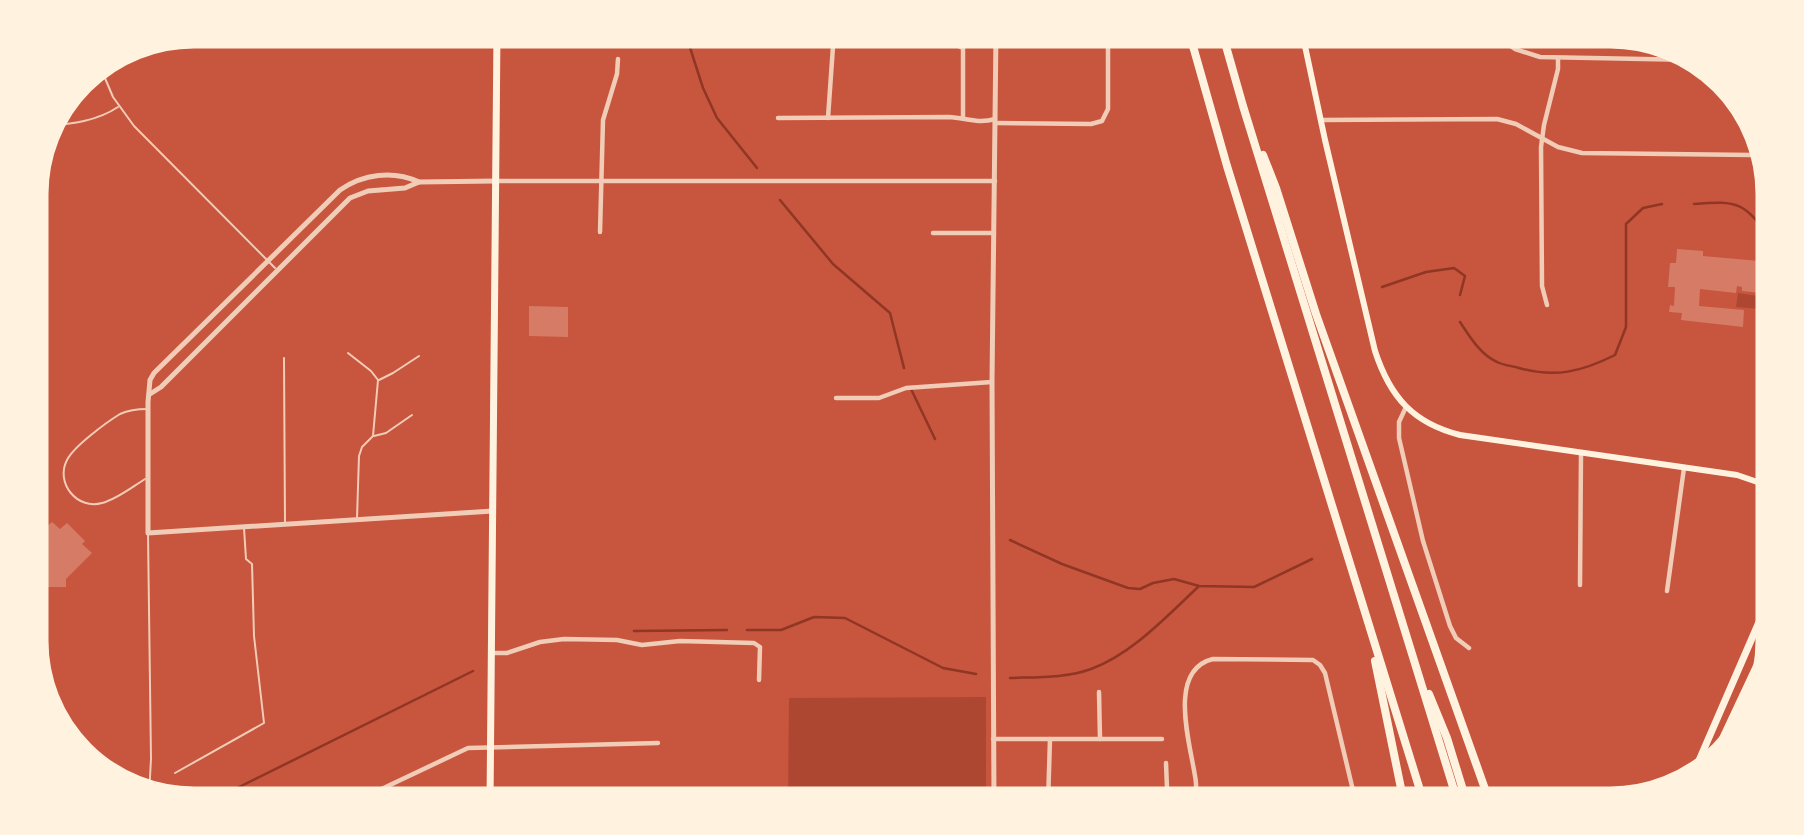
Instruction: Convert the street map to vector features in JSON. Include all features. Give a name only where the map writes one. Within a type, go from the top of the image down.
[{"type":"highway","points":[[1192,44],[1227,166],[1420,791]]},
{"type":"highway","points":[[1225,44],[1242,106],[1454,791]]},
{"type":"highway","points":[[1242,106],[1276,188],[1316,314],[1486,791]]},
{"type":"highway","points":[[1365,614],[1402,791]]},
{"type":"highway","points":[[1409,646],[1447,738],[1463,791]]},
{"type":"main road","points":[[490,791],[497,44]]},
{"type":"main road","points":[[1304,44],[1375,351],[1387,382],[1406,407],[1430,425],[1460,435],[1737,475],[1760,482]]},
{"type":"main road","points":[[1698,763],[1760,620]]},
{"type":"main road","points":[[1721,742],[1759,661]]},
{"type":"street","points":[[828,118],[833,44]]},
{"type":"street","points":[[953,44],[962,48]]},
{"type":"street","points":[[962,44],[962,118]]},
{"type":"street","points":[[994,791],[992,382],[996,44]]},
{"type":"street","points":[[778,118],[962,118],[973,122],[1091,124],[1102,121],[1108,109],[1108,44]]},
{"type":"street","points":[[1508,44],[1526,54],[1558,58],[1678,60]]},
{"type":"street","points":[[1548,305],[1542,286],[1542,137],[1558,69],[1558,58]]},
{"type":"street","points":[[600,232],[603,120],[617,74],[618,59]]},
{"type":"street","points":[[1320,120],[1497,119],[1516,124],[1558,147],[1582,153],[1752,155],[1752,146]]},
{"type":"street","points":[[419,182],[405,176],[376,176],[349,184],[327,201],[154,373],[150,380],[148,409],[148,533],[493,511]]},
{"type":"street","points":[[150,394],[161,387],[351,198],[368,191],[405,188],[419,182],[995,181]]},
{"type":"street","points":[[933,233],[994,233]]},
{"type":"street","points":[[836,398],[879,398],[906,388],[992,382]]},
{"type":"street","points":[[1406,407],[1399,422],[1399,438],[1420,528],[1453,634],[1469,648]]},
{"type":"street","points":[[1580,585],[1581,453]]},
{"type":"street","points":[[1667,591],[1684,468]]},
{"type":"street","points":[[492,653],[507,653],[540,642],[564,639],[608,639],[642,645],[680,641],[754,643],[760,647],[759,680]]},
{"type":"street","points":[[1196,791],[1186,726],[1186,683],[1193,670],[1205,661],[1213,659],[1313,660],[1320,665],[1325,673],[1353,791]]},
{"type":"street","points":[[1099,692],[1100,738]]},
{"type":"street","points":[[993,738],[1162,738]]},
{"type":"street","points":[[1048,791],[1050,739]]},
{"type":"street","points":[[377,791],[461,750],[491,746],[658,743]]},
{"type":"street","points":[[1166,763],[1168,791]]},
{"type":"lane","points":[[104,74],[119,106],[134,126],[277,270]]},
{"type":"lane","points":[[61,124],[102,116],[119,106]]},
{"type":"lane","points":[[348,353],[378,380],[373,436]]},
{"type":"lane","points":[[378,380],[419,356]]},
{"type":"lane","points":[[284,358],[285,524]]},
{"type":"lane","points":[[148,409],[120,414],[80,445],[67,458],[63,478],[73,497],[92,505],[103,503],[148,477]]},
{"type":"lane","points":[[356,519],[359,456],[362,447],[373,436],[386,433],[412,415]]},
{"type":"lane","points":[[175,773],[264,723],[254,636],[252,564],[246,559],[244,527]]},
{"type":"lane","points":[[148,533],[150,784]]},
{"type":"shaded area","points":[[1738,293],[1760,296],[1760,309],[1736,307]]},
{"type":"shaded area","points":[[986,697],[986,791],[788,791],[789,698]]},
{"type":"building","points":[[47,164],[47,186],[44,183]]},
{"type":"building","points":[[1677,249],[1703,251],[1703,256],[1760,261],[1760,293],[1742,291],[1742,287],[1737,286],[1736,293],[1700,289],[1699,306],[1744,310],[1743,327],[1681,320],[1682,313],[1669,312],[1670,305],[1674,306],[1675,287],[1668,287],[1670,263],[1676,263]]},
{"type":"building","points":[[529,306],[568,307],[568,337],[529,336]]},
{"type":"building","points":[[52,522],[60,529],[67,523],[85,541],[82,544],[92,553],[66,579],[66,587],[48,587],[48,564],[44,560],[44,525],[46,527]]},
{"type":"waterway","points":[[689,44],[703,88],[717,118],[757,168]]},
{"type":"waterway","points":[[780,200],[833,264],[890,313],[904,368]]},
{"type":"waterway","points":[[1694,204],[1722,203],[1739,206],[1760,224]]},
{"type":"waterway","points":[[1460,322],[1476,345],[1491,359],[1532,371],[1568,372],[1591,366],[1615,355],[1626,327],[1626,224],[1643,208],[1662,204]]},
{"type":"waterway","points":[[1382,287],[1426,272],[1454,268],[1465,276],[1460,295]]},
{"type":"waterway","points":[[911,389],[935,439]]},
{"type":"waterway","points":[[1010,540],[1062,564],[1128,588],[1140,589],[1174,579],[1199,586],[1254,587],[1312,559]]},
{"type":"waterway","points":[[1010,678],[1072,674],[1106,662],[1135,644],[1198,587]]},
{"type":"waterway","points":[[747,630],[781,630],[814,617],[845,618],[943,668],[976,674]]},
{"type":"waterway","points":[[634,631],[727,630]]},
{"type":"waterway","points":[[231,791],[473,671]]}]
